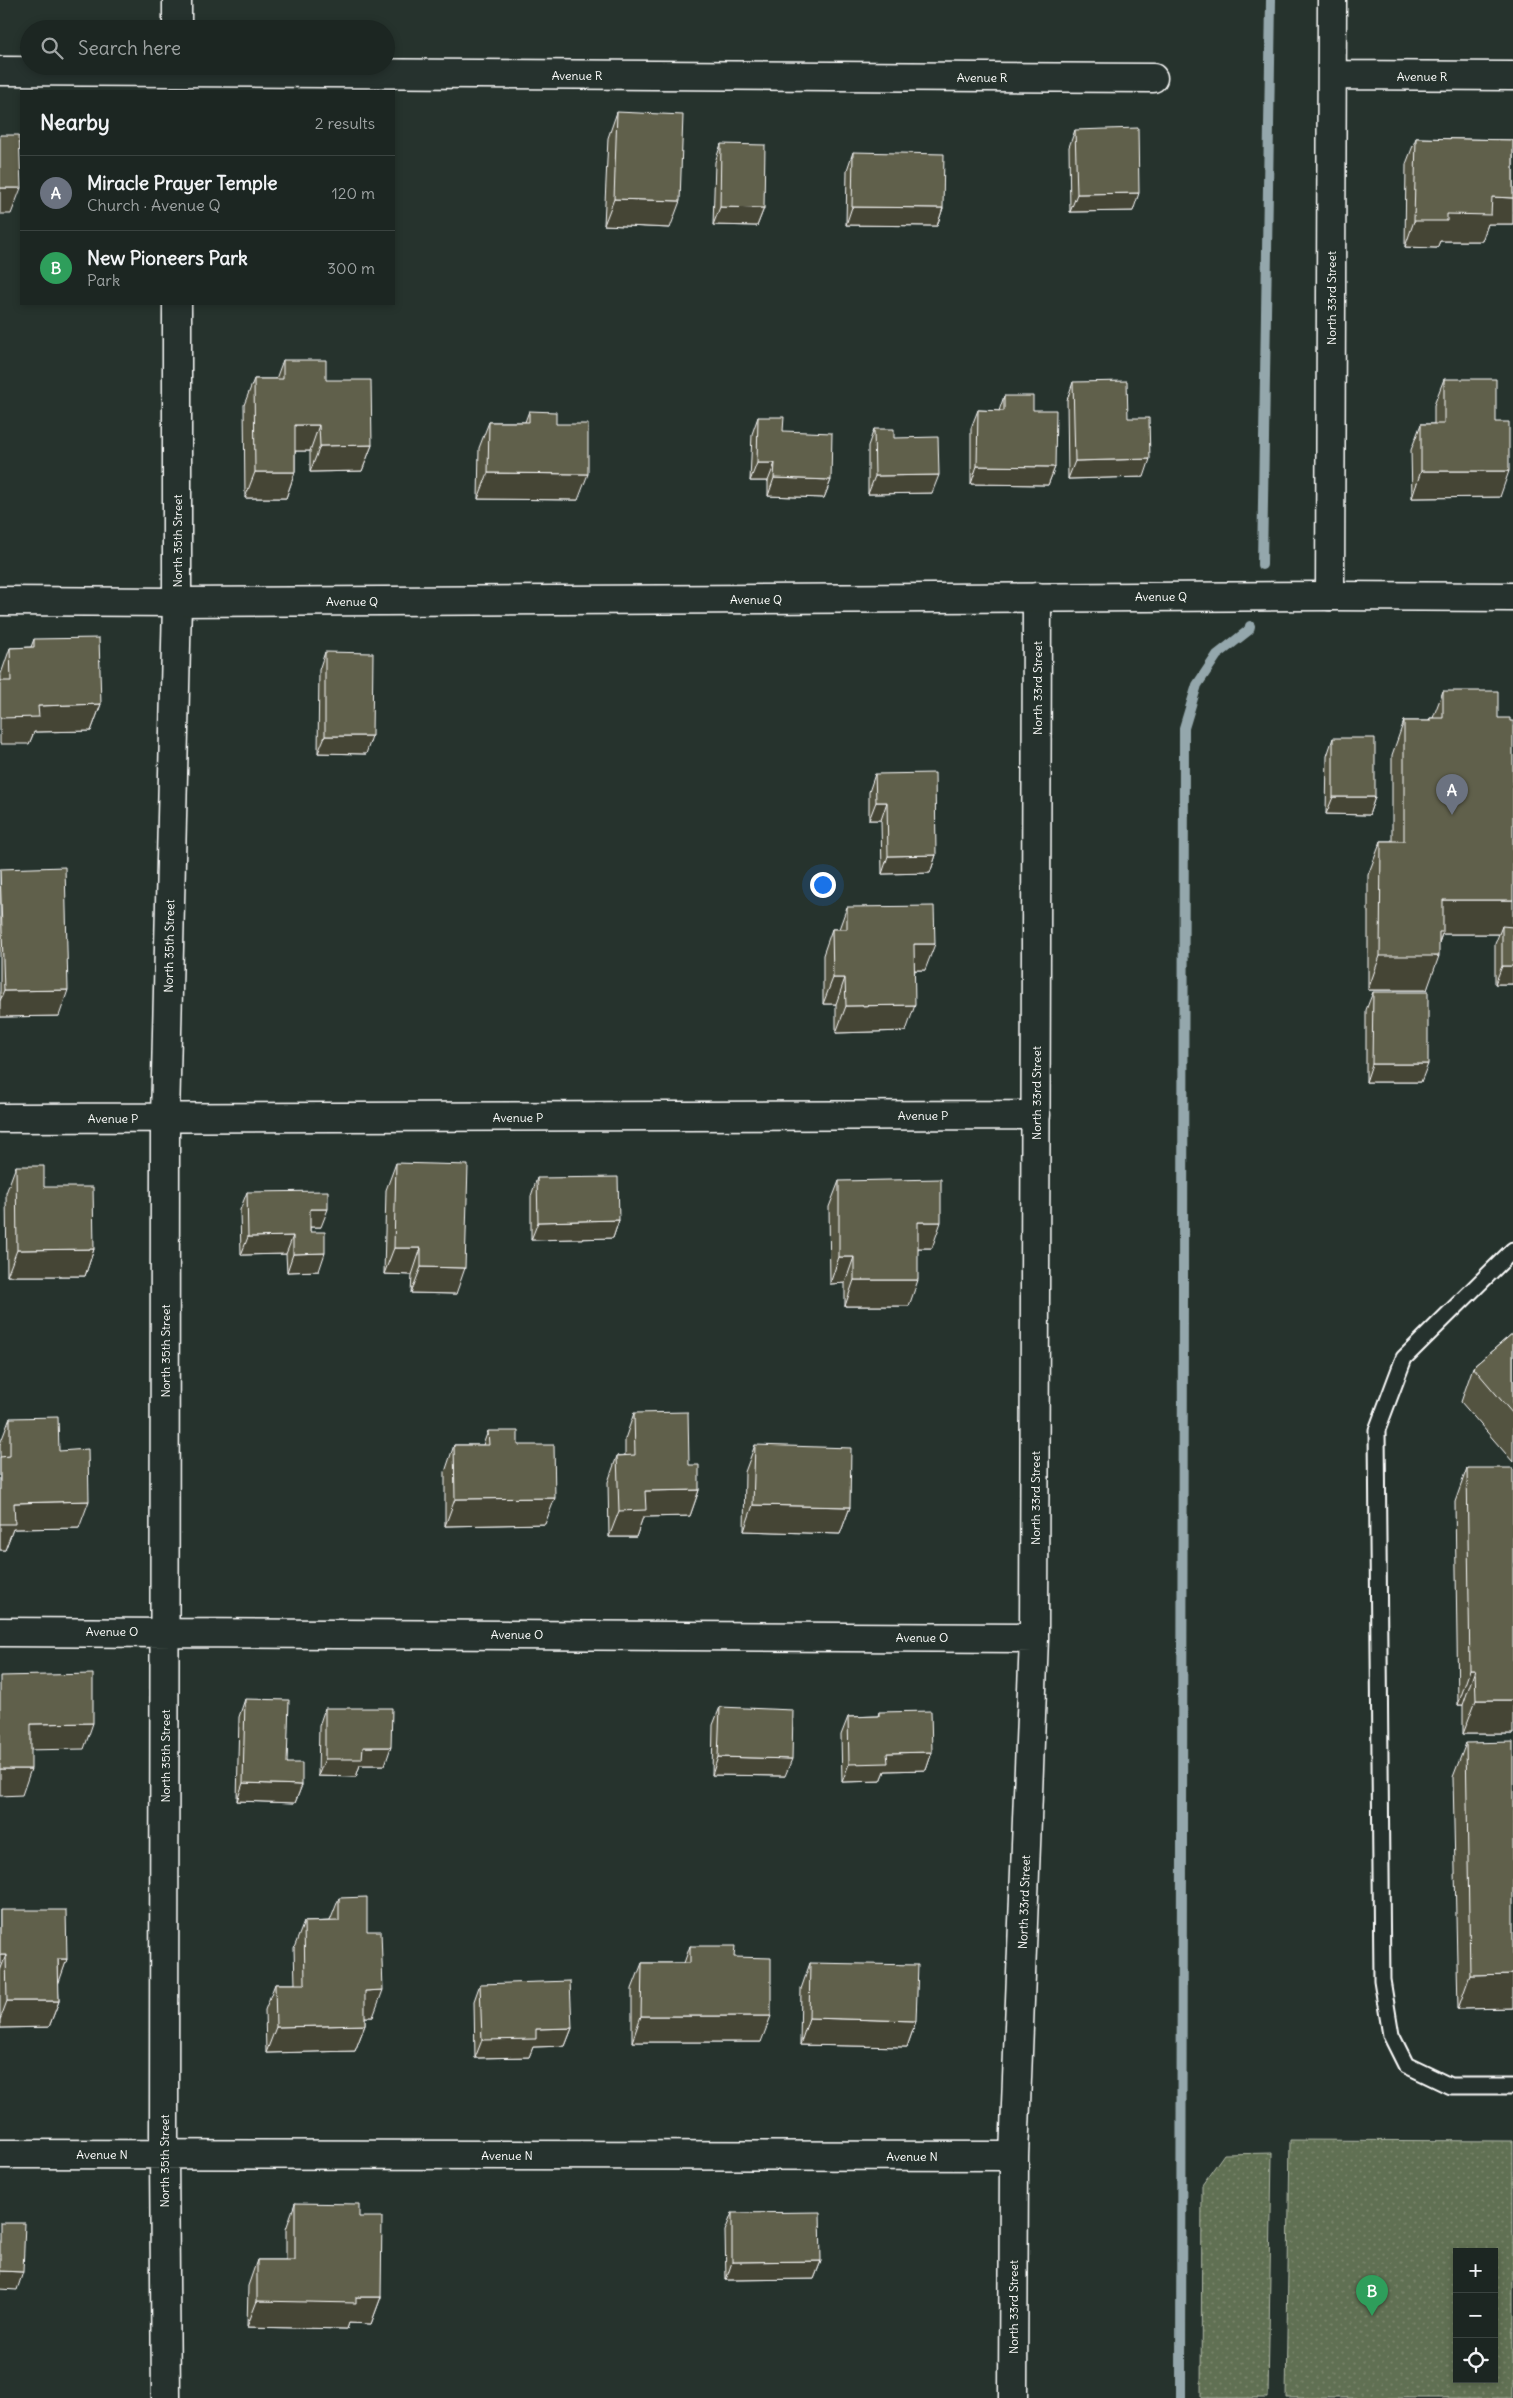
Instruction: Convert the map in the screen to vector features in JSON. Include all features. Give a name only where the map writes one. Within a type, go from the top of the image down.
[{"type":"street","points":[[177,0],[177,20]]},
{"type":"street","name":"North 33rd Street","points":[[1330,596],[1332,0]]},
{"type":"street","name":"Avenue R","points":[[0,71],[20,72]]},
{"type":"street","name":"Avenue R","points":[[118,75],[177,77],[1153,78]]},
{"type":"street","name":"Avenue R","points":[[1332,75],[1513,76]]},
{"type":"street","name":"North 35th Street","points":[[166,2398],[164,2155],[165,1118],[177,602],[177,305]]},
{"type":"street","name":"North 33rd Street","points":[[1013,2398],[1014,2156],[1034,1638],[1037,597]]},
{"type":"street","name":"Avenue Q","points":[[0,601],[1513,597]]},
{"type":"street","name":"Avenue P","points":[[0,1118],[1036,1114]]},
{"type":"street","name":"Avenue O","points":[[0,1632],[165,1631],[1034,1638]]},
{"type":"street","name":"Avenue N","points":[[0,2154],[1014,2156]]},
{"type":"lane","points":[[1513,1250],[1404,1358],[1377,1430],[1382,1980],[1391,2035],[1406,2065],[1450,2086],[1513,2086]]},
{"type":"green space","points":[[1290,2140],[1513,2141],[1513,2398],[1286,2398]]},
{"type":"green space","points":[[1272,2153],[1268,2398],[1201,2398],[1202,2185],[1224,2154]]},
{"type":"building","points":[[617,112],[683,115],[680,201],[614,199]]},
{"type":"building","points":[[1138,128],[1139,193],[1077,194],[1075,130]]},
{"type":"building","points":[[0,135],[19,135],[20,188],[0,188]]},
{"type":"building","points":[[1416,138],[1513,140],[1513,198],[1492,197],[1491,215],[1447,214],[1447,221],[1414,221]]},
{"type":"building","points":[[721,144],[765,145],[764,208],[720,207]]},
{"type":"building","points":[[853,152],[944,154],[943,208],[852,207]]},
{"type":"building","points":[[283,360],[326,360],[326,380],[371,380],[372,445],[320,446],[319,425],[295,425],[295,472],[255,472],[254,379],[283,379]]},
{"type":"building","points":[[1444,379],[1496,379],[1496,422],[1509,422],[1509,471],[1421,471],[1421,424],[1444,424]]},
{"type":"building","points":[[1127,381],[1128,418],[1149,418],[1150,459],[1075,461],[1073,382]]},
{"type":"building","points":[[1004,396],[1033,396],[1033,410],[1056,410],[1055,467],[977,466],[978,410],[1004,411]]},
{"type":"building","points":[[529,411],[556,412],[556,424],[588,424],[588,474],[488,473],[489,422],[529,422]]},
{"type":"building","points":[[758,417],[784,417],[783,431],[832,433],[831,480],[774,478],[775,463],[757,463]]},
{"type":"building","points":[[874,429],[894,429],[894,438],[938,437],[939,475],[875,476]]},
{"type":"building","points":[[99,638],[101,704],[38,706],[39,717],[0,718],[0,681],[11,681],[10,648],[34,647],[34,639]]},
{"type":"building","points":[[325,652],[373,653],[372,736],[325,736]]},
{"type":"building","points":[[1443,691],[1498,691],[1498,718],[1510,718],[1510,721],[1513,721],[1513,900],[1443,900],[1443,932],[1439,932],[1439,956],[1380,956],[1381,841],[1404,841],[1404,721],[1430,721],[1430,718],[1443,718]]},
{"type":"building","points":[[1333,738],[1375,738],[1375,797],[1333,797]]},
{"type":"building","points":[[935,773],[936,855],[888,856],[887,802],[876,802],[875,774]]},
{"type":"building","points":[[65,867],[68,990],[4,991],[0,869]]},
{"type":"building","points":[[934,906],[935,944],[914,944],[915,1005],[846,1006],[845,978],[833,978],[832,929],[847,929],[847,907]]},
{"type":"building","points":[[1502,926],[1513,927],[1513,966],[1502,966]]},
{"type":"building","points":[[1373,992],[1428,992],[1428,1064],[1372,1064]]},
{"type":"building","points":[[396,1163],[468,1165],[465,1268],[421,1267],[421,1248],[394,1248]]},
{"type":"building","points":[[16,1166],[44,1166],[44,1187],[93,1187],[94,1249],[17,1250]]},
{"type":"building","points":[[618,1177],[619,1220],[538,1222],[537,1178]]},
{"type":"building","points":[[941,1179],[941,1222],[918,1222],[918,1280],[854,1280],[854,1257],[839,1257],[839,1181]]},
{"type":"building","points":[[328,1191],[328,1209],[310,1209],[310,1232],[325,1232],[325,1253],[293,1254],[293,1236],[248,1237],[247,1192]]},
{"type":"building","points":[[1513,1333],[1513,1414],[1473,1367]]},
{"type":"building","points":[[688,1412],[689,1465],[699,1465],[699,1490],[645,1491],[646,1510],[619,1511],[617,1456],[635,1455],[634,1413]]},
{"type":"building","points":[[58,1417],[59,1451],[88,1449],[89,1501],[14,1503],[15,1524],[0,1524],[0,1457],[10,1456],[10,1418]]},
{"type":"building","points":[[488,1431],[518,1431],[518,1445],[554,1445],[555,1498],[455,1499],[454,1445],[489,1445]]},
{"type":"building","points":[[755,1445],[851,1448],[850,1507],[753,1505]]},
{"type":"building","points":[[1467,1468],[1513,1468],[1513,1700],[1476,1700],[1475,1670],[1470,1670]]},
{"type":"building","points":[[93,1674],[93,1723],[31,1724],[31,1769],[0,1769],[0,1676]]},
{"type":"building","points":[[245,1699],[289,1700],[287,1763],[302,1763],[302,1785],[243,1783]]},
{"type":"building","points":[[720,1707],[793,1710],[792,1759],[718,1757]]},
{"type":"building","points":[[325,1708],[392,1708],[391,1747],[363,1747],[362,1759],[325,1759]]},
{"type":"building","points":[[931,1711],[932,1752],[887,1753],[888,1763],[849,1764],[848,1717],[879,1716],[879,1712]]},
{"type":"building","points":[[1513,1742],[1513,1974],[1470,1975],[1466,1743]]},
{"type":"building","points":[[367,1897],[367,1931],[381,1931],[383,1990],[365,1991],[365,2025],[276,2027],[275,1984],[305,1984],[304,1922],[339,1921],[339,1898]]},
{"type":"building","points":[[0,1910],[66,1910],[67,1959],[58,1959],[59,2001],[7,2001],[6,1955],[0,1955]]},
{"type":"building","points":[[690,1946],[735,1946],[734,1957],[771,1958],[771,2016],[641,2016],[642,1963],[690,1963]]},
{"type":"building","points":[[810,1963],[918,1965],[916,2021],[809,2018]]},
{"type":"building","points":[[570,1981],[572,2028],[536,2029],[536,2039],[482,2040],[480,1984]]},
{"type":"building","points":[[295,2203],[359,2204],[359,2217],[382,2217],[381,2297],[356,2297],[356,2303],[257,2301],[257,2260],[295,2260]]},
{"type":"building","points":[[820,2212],[821,2261],[732,2262],[732,2213]]},
{"type":"building","points":[[0,2223],[25,2223],[23,2272],[0,2271]]},
{"type":"waterway","points":[[1262,565],[1271,0]]},
{"type":"waterway","points":[[1181,2398],[1184,728],[1197,685],[1217,655],[1249,630],[1250,626]]},
{"type":"place","name":"Miracle Prayer Temple","points":[[1452,815]]},
{"type":"place","name":"New Pioneers Park","points":[[1372,2316]]}]
